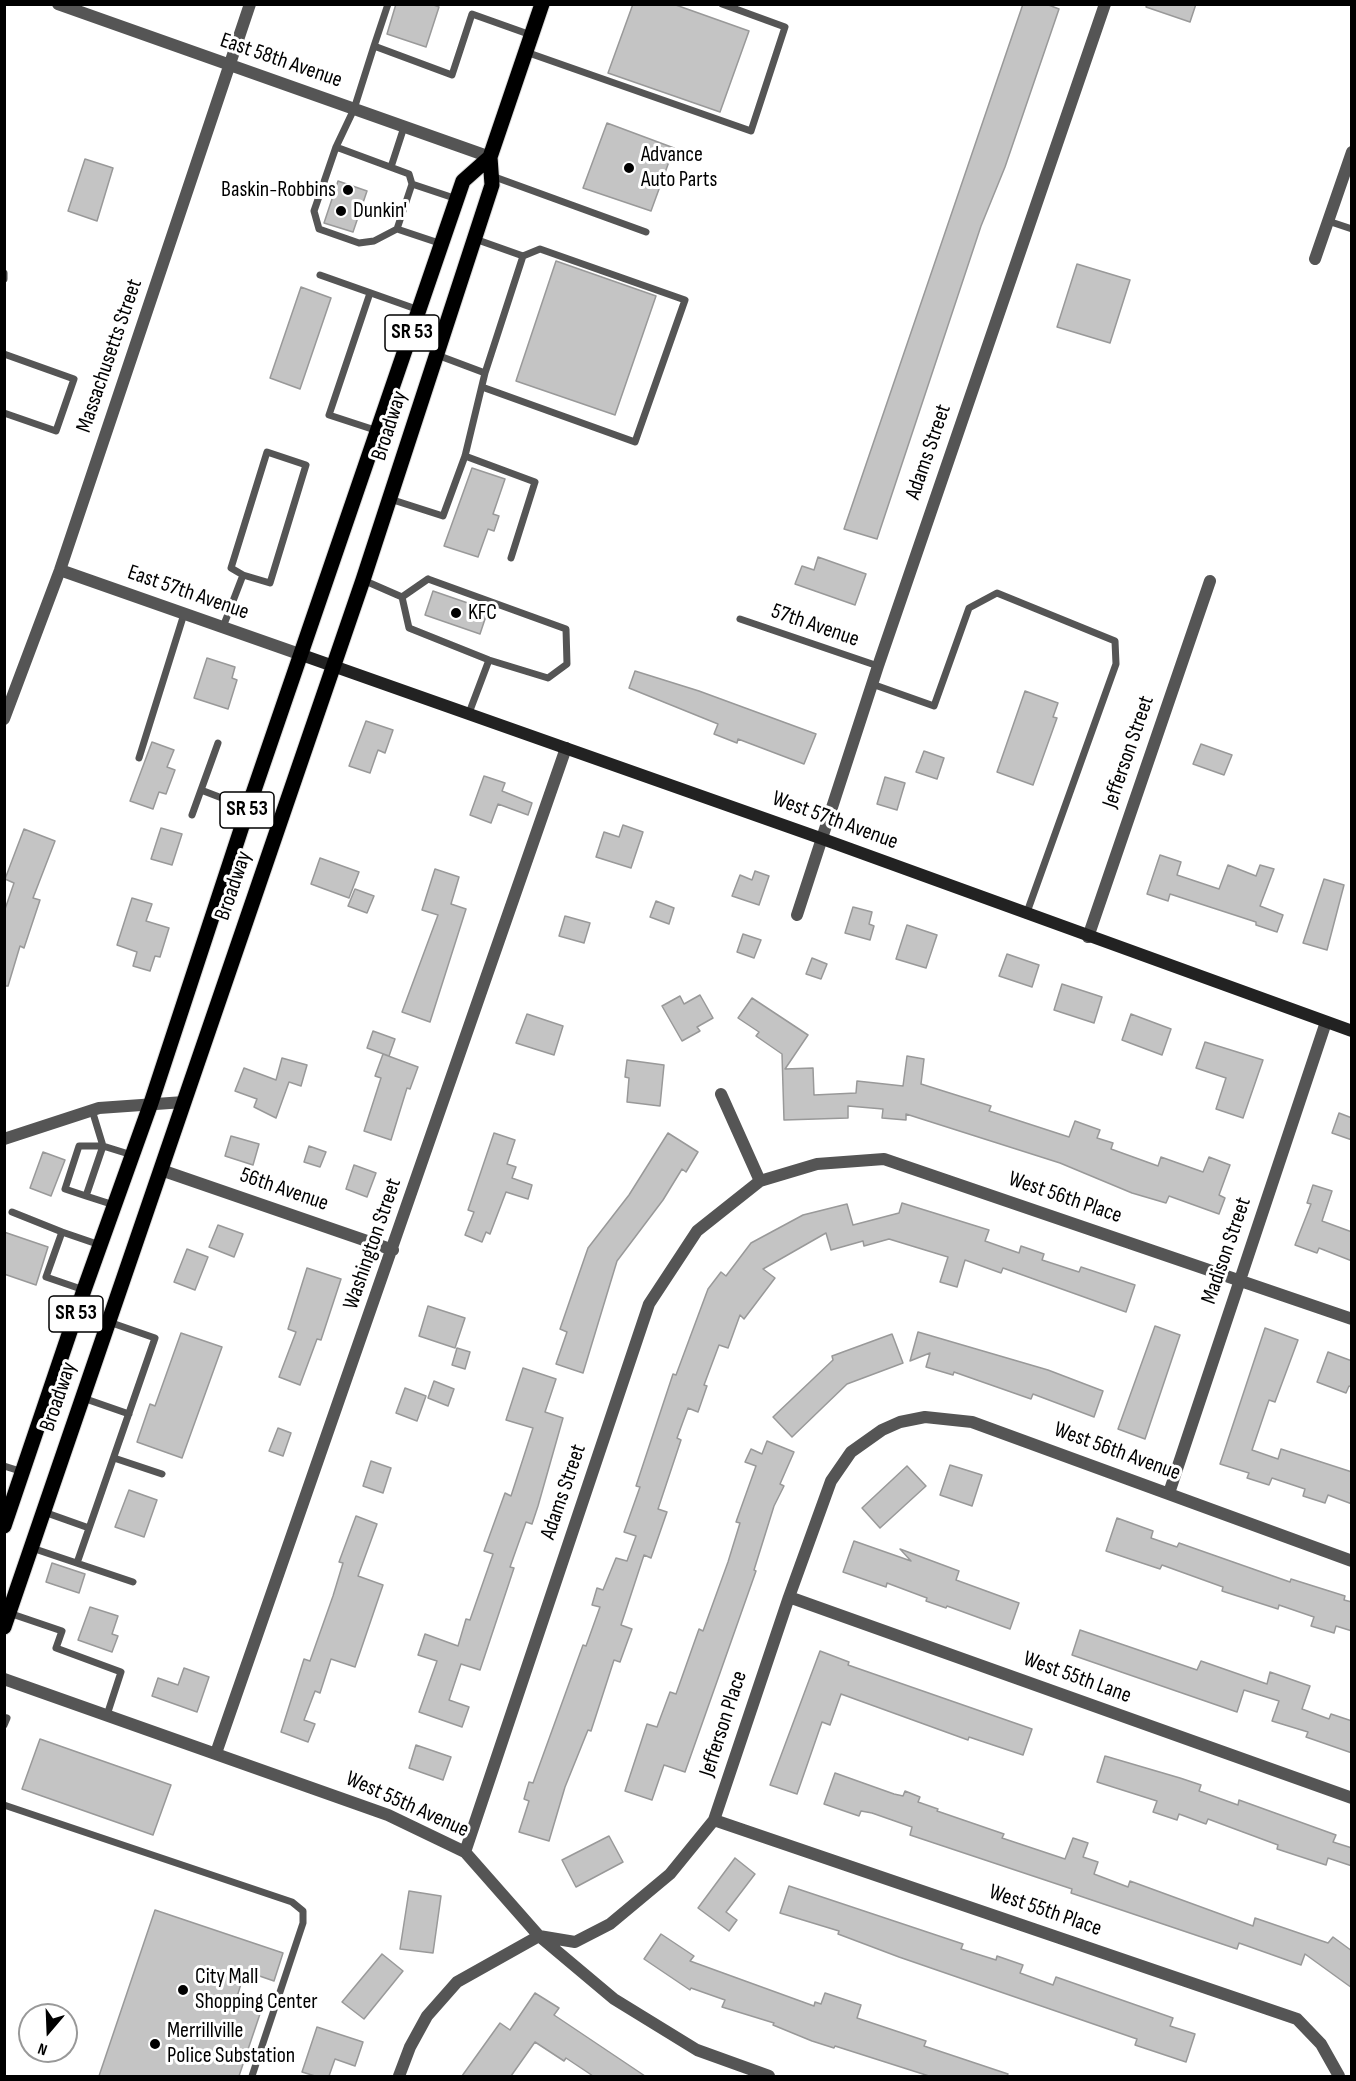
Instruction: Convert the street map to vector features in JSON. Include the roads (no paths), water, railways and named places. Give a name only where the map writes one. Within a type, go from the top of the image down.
[{"type":"main road","name":"Broadway","points":[[7,1620],[390,499],[492,185],[490,157],[542,4]]},
{"type":"main road","name":"Broadway","points":[[4,1526],[84,1290],[151,1103],[248,808],[463,181],[490,157]]},
{"type":"street","name":"Massachusetts Street","points":[[4,719],[60,570],[250,4]]},
{"type":"street","name":"Adams Street","points":[[797,915],[820,838],[878,666],[1105,4]]},
{"type":"street","name":"East 58th Avenue","points":[[64,5],[490,157]]},
{"type":"street","points":[[1315,259],[1352,152]]},
{"type":"street","name":"East 57th Avenue","points":[[60,570],[302,655]]},
{"type":"street","name":"Jefferson Street","points":[[1088,938],[1210,580]]},
{"type":"street","name":"West 57th Avenue","points":[[302,655],[820,838],[1088,938],[1352,1031]]},
{"type":"street","name":"Washington Street","points":[[216,1753],[566,748]]},
{"type":"street","name":"Madison Street","points":[[1169,1493],[1326,1022]]},
{"type":"street","points":[[721,1094],[760,1181]]},
{"type":"street","points":[[4,1139],[92,1110],[151,1103],[184,1102]]},
{"type":"street","name":"West 56th Place","points":[[760,1181],[817,1164],[885,1159],[1352,1318]]},
{"type":"street","name":"56th Avenue","points":[[161,1170],[393,1250]]},
{"type":"street","name":"Adams Street","points":[[465,1852],[649,1304],[697,1231],[760,1181]]},
{"type":"street","name":"West 56th Avenue","points":[[866,1441],[900,1422],[925,1417],[972,1422],[1352,1561]]},
{"type":"street","name":"Jefferson Place","points":[[539,1936],[575,1942],[610,1924],[670,1874],[714,1820],[789,1597],[831,1481],[851,1452],[866,1441]]},
{"type":"street","name":"West 55th Lane","points":[[789,1597],[1352,1798]]},
{"type":"street","name":"West 55th Avenue","points":[[4,1680],[388,1815],[465,1852],[539,1936],[614,1999],[697,2050],[770,2076]]},
{"type":"street","name":"West 55th Place","points":[[714,1820],[1298,2019],[1321,2044],[1339,2075]]},
{"type":"street","points":[[399,2076],[410,2047],[427,2016],[457,1982],[539,1936]]},
{"type":"lane","points":[[336,147],[410,174],[412,184],[397,229],[374,242],[359,243],[319,229],[314,211],[336,147],[354,109],[388,4]]},
{"type":"lane","points":[[526,52],[751,131],[785,27],[722,4]]},
{"type":"lane","points":[[374,46],[452,75],[472,14],[531,35]]},
{"type":"lane","points":[[391,167],[404,127]]},
{"type":"lane","points":[[492,176],[646,232]]},
{"type":"lane","points":[[412,184],[457,199]]},
{"type":"lane","points":[[1328,221],[1352,229]]},
{"type":"lane","points":[[397,229],[442,244]]},
{"type":"lane","points":[[475,239],[524,256],[540,249],[684,300],[635,442],[482,387]]},
{"type":"lane","points":[[390,499],[443,516],[465,456],[485,373],[524,256]]},
{"type":"lane","points":[[4,273],[4,279]]},
{"type":"lane","points":[[320,275],[419,310]]},
{"type":"lane","points":[[370,293],[329,415],[378,431]]},
{"type":"lane","points":[[4,354],[74,380],[56,431],[4,413]]},
{"type":"lane","points":[[437,355],[485,373]]},
{"type":"lane","points":[[267,452],[306,465],[270,583],[243,575],[231,568],[267,452]]},
{"type":"lane","points":[[465,456],[535,482],[511,558]]},
{"type":"lane","points":[[223,627],[243,575]]},
{"type":"lane","points":[[428,579],[566,629],[567,664],[548,678],[489,660],[409,628],[402,597],[428,579]]},
{"type":"lane","points":[[363,580],[402,597]]},
{"type":"lane","points":[[872,684],[934,706],[969,608],[997,593],[1115,641],[1116,664],[1026,915]]},
{"type":"lane","points":[[139,758],[184,614]]},
{"type":"lane","name":"57th Avenue","points":[[740,620],[878,666]]},
{"type":"lane","points":[[469,714],[489,660]]},
{"type":"lane","points":[[192,815],[218,743]]},
{"type":"lane","points":[[201,790],[248,808]]},
{"type":"lane","points":[[86,1196],[104,1146],[92,1110]]},
{"type":"lane","points":[[114,1205],[64,1189],[79,1146],[104,1146],[132,1155]]},
{"type":"lane","points":[[12,1212],[100,1245]]},
{"type":"lane","points":[[62,1232],[46,1277],[84,1290]]},
{"type":"lane","points":[[77,1563],[155,1338],[109,1322]]},
{"type":"lane","points":[[83,1398],[129,1414]]},
{"type":"lane","points":[[114,1458],[162,1474]]},
{"type":"lane","points":[[4,1466],[23,1472]]},
{"type":"lane","points":[[44,1512],[89,1528]]},
{"type":"lane","points":[[32,1548],[133,1582]]},
{"type":"lane","points":[[7,1620],[62,1631],[56,1648],[121,1672],[107,1715]]},
{"type":"lane","points":[[4,1804],[292,1902],[303,1911],[303,1923],[252,2076]]},
{"type":"place","name":"Advance Auto Parts","points":[[629,168]]},
{"type":"place","name":"Baskin-Robbins","points":[[348,190]]},
{"type":"place","name":"Dunkin'","points":[[341,211]]},
{"type":"place","name":"KFC","points":[[456,613]]},
{"type":"place","name":"City Mall Shopping Center","points":[[183,1990]]},
{"type":"place","name":"Merrillville Police Substation","points":[[155,2044]]}]
